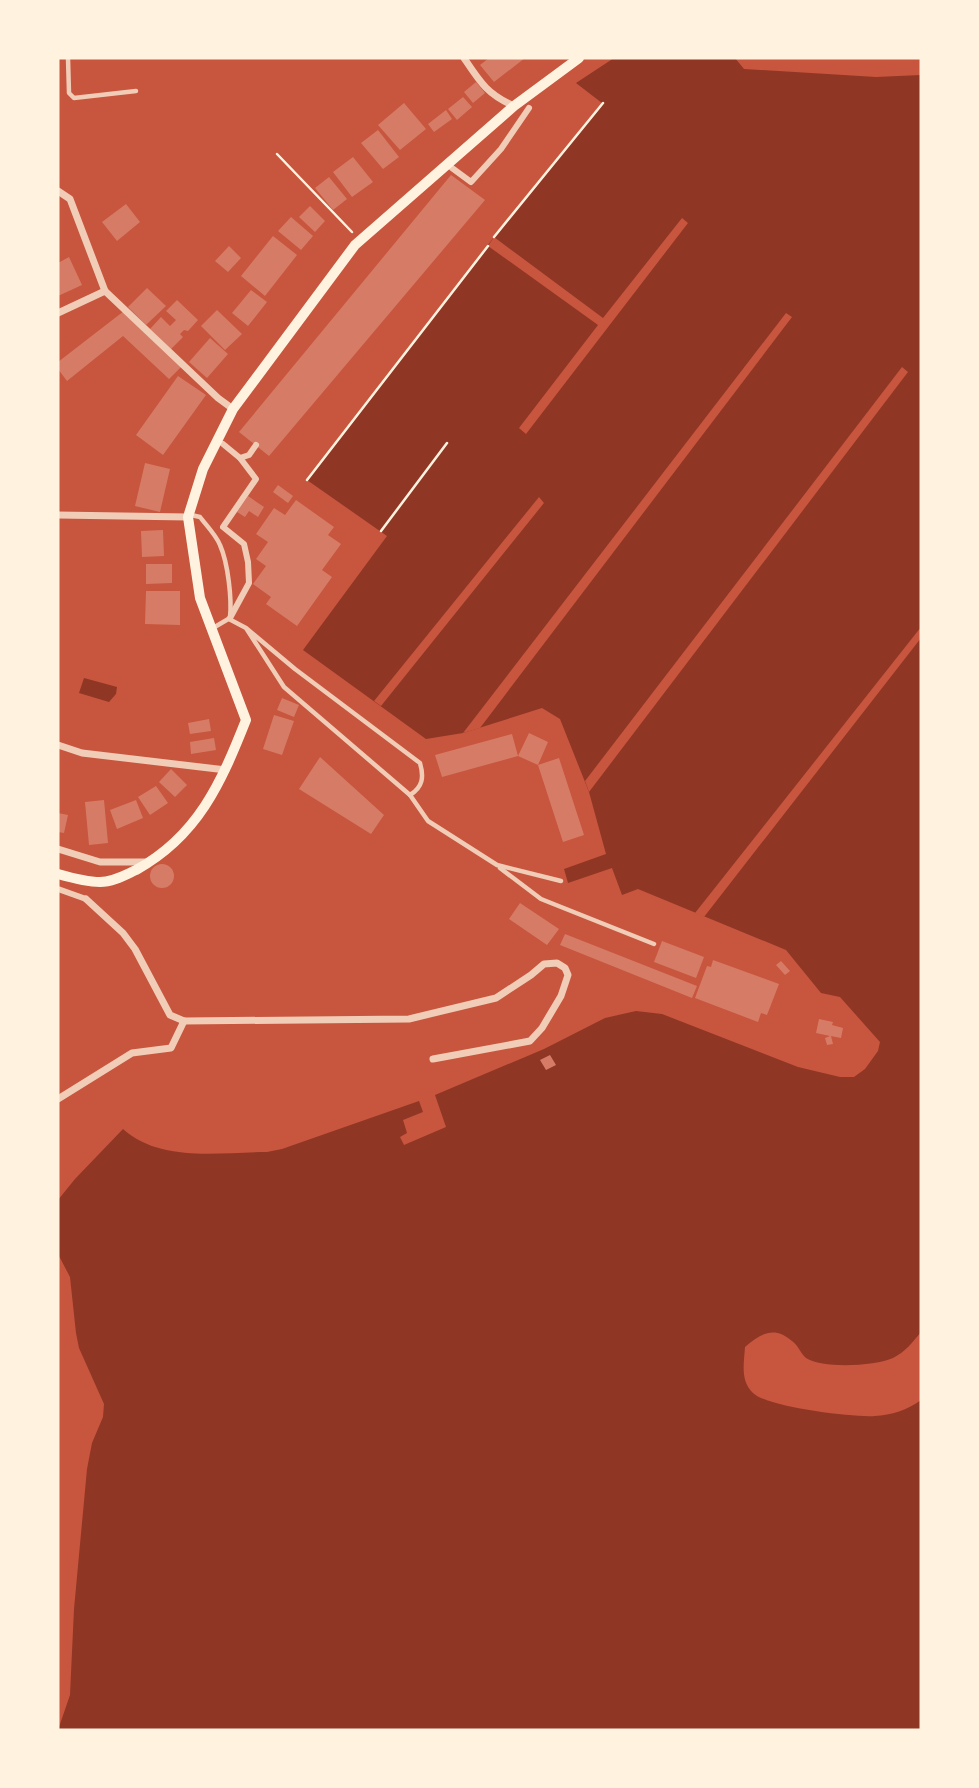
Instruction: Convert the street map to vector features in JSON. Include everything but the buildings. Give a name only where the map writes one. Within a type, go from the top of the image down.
[{"type":"main road","points":[[58,874],[83,881],[103,882],[122,877],[149,862],[191,827],[213,795],[226,771],[246,720],[201,597],[189,516],[203,469],[233,409],[361,239],[514,106],[579,58]]},
{"type":"street","points":[[464,58],[483,86],[497,98],[514,106]]},
{"type":"street","points":[[452,168],[471,182],[500,149],[529,108]]},
{"type":"street","points":[[58,191],[70,199],[105,291],[233,409]]},
{"type":"street","points":[[58,313],[105,291]]},
{"type":"street","points":[[223,444],[240,458],[256,480],[223,527],[244,544],[248,562],[249,583],[230,619]]},
{"type":"street","points":[[240,458],[249,455],[256,445]]},
{"type":"street","points":[[58,515],[189,516]]},
{"type":"street","points":[[58,744],[82,753],[226,771]]},
{"type":"street","points":[[58,849],[100,862],[149,862]]},
{"type":"street","points":[[58,889],[86,899],[123,933],[135,949],[170,1015],[184,1021],[409,1019],[496,998],[544,964],[557,963],[565,968],[568,975],[561,996],[542,1028],[530,1041],[433,1059]]},
{"type":"street","points":[[58,1099],[132,1053],[171,1048],[184,1021]]},
{"type":"lane","points":[[68,58],[69,93],[74,98],[136,91]]},
{"type":"lane","points":[[189,516],[200,517],[220,544],[231,605],[230,619]]},
{"type":"lane","points":[[230,619],[246,628],[295,669],[420,764],[424,776],[418,790],[411,795]]},
{"type":"lane","points":[[212,628],[230,619]]},
{"type":"lane","points":[[246,628],[284,687],[411,795],[428,821],[497,865],[541,899],[654,944]]},
{"type":"lane","points":[[497,865],[561,881]]},
{"type":"path","points":[[494,237],[603,103]]},
{"type":"path","points":[[277,153],[343,225],[361,239]]},
{"type":"path","points":[[307,481],[488,246]]},
{"type":"path","points":[[381,531],[447,443]]},
{"type":"shaded area","points":[[614,58],[735,58],[744,69],[876,77],[921,75],[921,1332],[905,1350],[893,1358],[849,1365],[824,1364],[806,1358],[785,1336],[767,1333],[745,1347],[744,1377],[753,1393],[761,1398],[792,1407],[831,1413],[875,1416],[911,1407],[921,1400],[921,1730],[58,1730],[70,1695],[74,1609],[87,1469],[92,1443],[103,1417],[104,1404],[79,1348],[70,1277],[58,1254],[58,1200],[123,1129],[138,1140],[173,1151],[210,1154],[267,1152],[419,1101],[423,1112],[403,1120],[407,1133],[400,1137],[404,1145],[446,1127],[435,1095],[544,1049],[605,1018],[636,1011],[662,1014],[798,1067],[840,1077],[854,1077],[865,1069],[878,1051],[880,1042],[840,997],[821,993],[786,950],[638,889],[622,895],[612,868],[568,883],[564,869],[606,854],[589,792],[560,719],[542,708],[463,733],[426,739],[303,650],[387,536],[307,480],[494,237],[602,103],[576,83]]},
{"type":"shaded area","points":[[84,678],[117,687],[116,694],[109,702],[79,693]]},
{"type":"pier","points":[[682,218],[688,223],[526,434],[519,428],[598,325],[488,246],[494,237],[603,318]]},
{"type":"pier","points":[[786,313],[792,317],[480,728],[463,733]]},
{"type":"pier","points":[[902,367],[908,372],[589,792],[585,781]]},
{"type":"pier","points":[[539,497],[544,503],[381,706],[374,701]]},
{"type":"pier","points":[[921,627],[921,638],[704,917],[695,913]]}]
